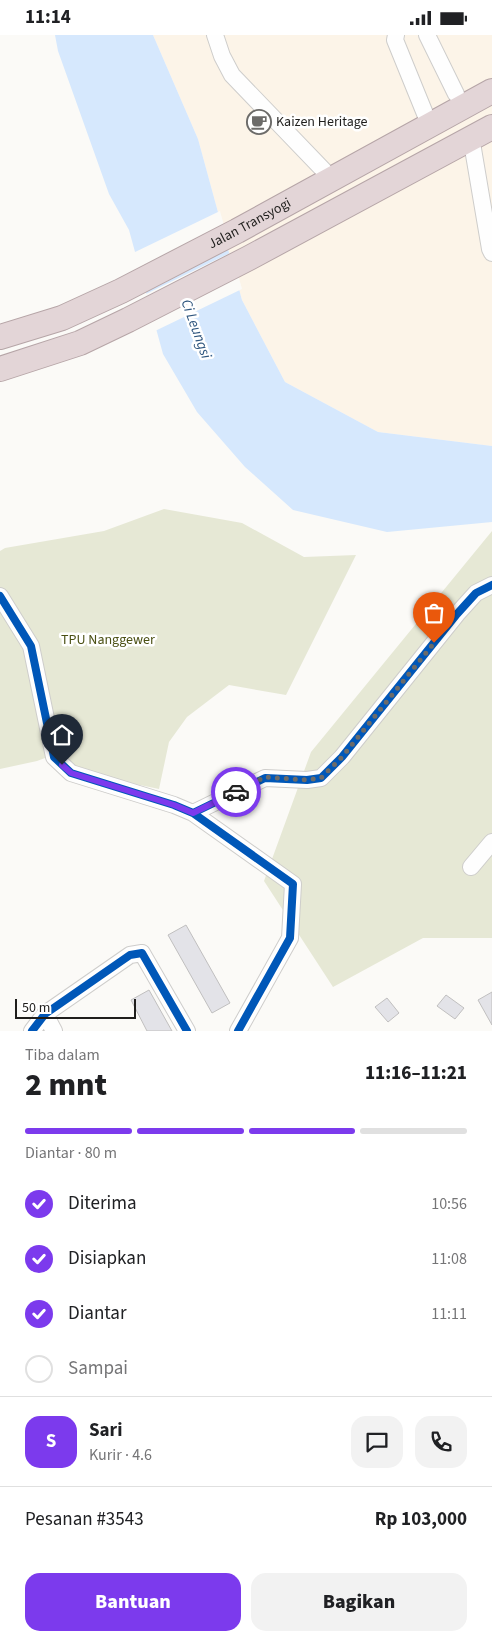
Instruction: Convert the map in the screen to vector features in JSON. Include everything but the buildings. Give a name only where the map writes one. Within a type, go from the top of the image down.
[{"type":"highway","name":"Jalan Transyogi","points":[[0,337],[62,319],[121,291],[237,231],[492,91]]},
{"type":"highway","points":[[0,369],[80,343],[128,320],[249,258],[492,127]]},
{"type":"street","points":[[215,35],[222,56],[232,75],[332,179]]},
{"type":"street","points":[[396,35],[394,40],[430,126]]},
{"type":"street","points":[[427,35],[456,94]]},
{"type":"street","points":[[471,137],[492,253]]},
{"type":"street","points":[[193,813],[265,777],[307,780],[321,778],[342,757],[463,607],[476,593],[492,585]]},
{"type":"street","points":[[0,596],[31,646],[54,757],[71,773],[174,805],[193,813],[293,884],[290,938],[238,1031]]},
{"type":"street","points":[[471,867],[492,842]]},
{"type":"street","points":[[32,1031],[45,1014],[130,955],[142,953],[187,1031]]},
{"type":"street","points":[[45,1014],[54,1031]]},
{"type":"shaded area","points":[[153,35],[492,35],[492,446],[378,432],[285,382],[242,300],[198,139]]},
{"type":"green space","name":"TPU Nanggewer","points":[[164,509],[242,523],[304,557],[356,555],[286,695],[229,685],[187,717],[169,742],[159,789],[92,775],[53,755],[37,761],[0,769],[0,551],[5,548],[104,531]]},
{"type":"green space","points":[[492,531],[492,938],[423,938],[333,987],[264,881],[311,752]]},
{"type":"water","name":"Ci Leungsi","points":[[55,35],[153,35],[198,139],[242,300],[285,382],[378,432],[492,446],[492,522],[387,532],[293,510],[245,467],[197,412],[163,354],[129,230],[109,194],[58,51]]},
{"type":"pier","points":[[220,211],[230,247],[143,290],[133,253]]},
{"type":"pier","points":[[232,252],[242,289],[155,331],[144,295]]},
{"type":"cycle path","points":[[193,813],[265,778],[307,780],[321,778],[342,757],[457,614],[476,593],[492,585]]},
{"type":"cycle path","points":[[0,596],[31,646],[54,757],[71,773],[174,805],[193,813],[293,884],[290,938],[238,1031]]},
{"type":"cycle path","points":[[32,1031],[45,1014],[130,955],[142,953],[187,1031]]},
{"type":"way so far","points":[[236,792],[265,777],[307,780],[321,778],[342,757],[434,643]]},
{"type":"place","name":"Kaizen Heritage","points":[[259,122]]},
{"type":"route","points":[[62,765],[71,773],[174,805],[193,813],[236,792]]}]
